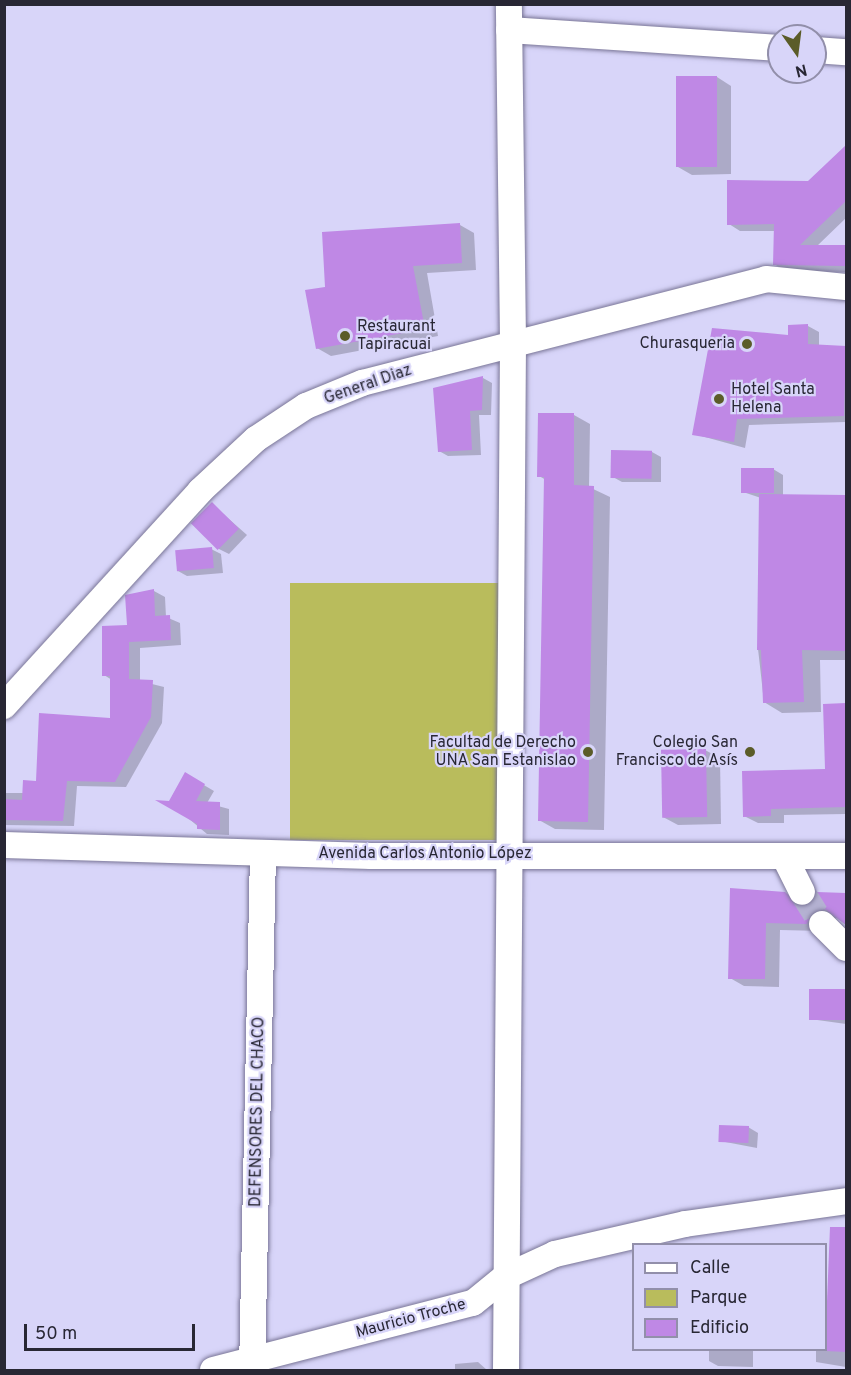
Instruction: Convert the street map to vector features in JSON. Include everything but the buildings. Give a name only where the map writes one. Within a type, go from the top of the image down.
[{"type":"street","points":[[506,1371],[513,342],[509,4]]},
{"type":"street","points":[[509,30],[767,47]]},
{"type":"street","points":[[827,51],[846,52]]},
{"type":"street","name":"General Diaz","points":[[4,706],[200,491],[256,439],[306,406],[362,383],[513,342],[766,279],[846,287]]},
{"type":"street","name":"Avenida Carlos Antonio López","points":[[4,845],[263,854],[846,856]]},
{"type":"street","name":"DEFENSORES DEL CHACO","points":[[252,1366],[263,854]]},
{"type":"street","points":[[784,856],[802,892]]},
{"type":"street","points":[[822,924],[846,948]]},
{"type":"street","name":"Mauricio Troche","points":[[213,1371],[252,1366],[473,1303],[505,1277],[555,1254],[685,1224],[846,1201]]},
{"type":"green space","points":[[290,583],[501,583],[501,840],[290,840]]},
{"type":"tunnel","points":[[802,892],[822,924]]},
{"type":"place","name":"Restaurant Tapiracuai","points":[[345,336]]},
{"type":"place","name":"Churasqueria","points":[[747,344]]},
{"type":"place","name":"Hotel Santa Helena","points":[[719,399]]},
{"type":"place","name":"Facultad de Derecho UNA San Estanislao","points":[[588,752]]},
{"type":"place","name":"Colegio San Francisco de Asís","points":[[750,752]]}]
